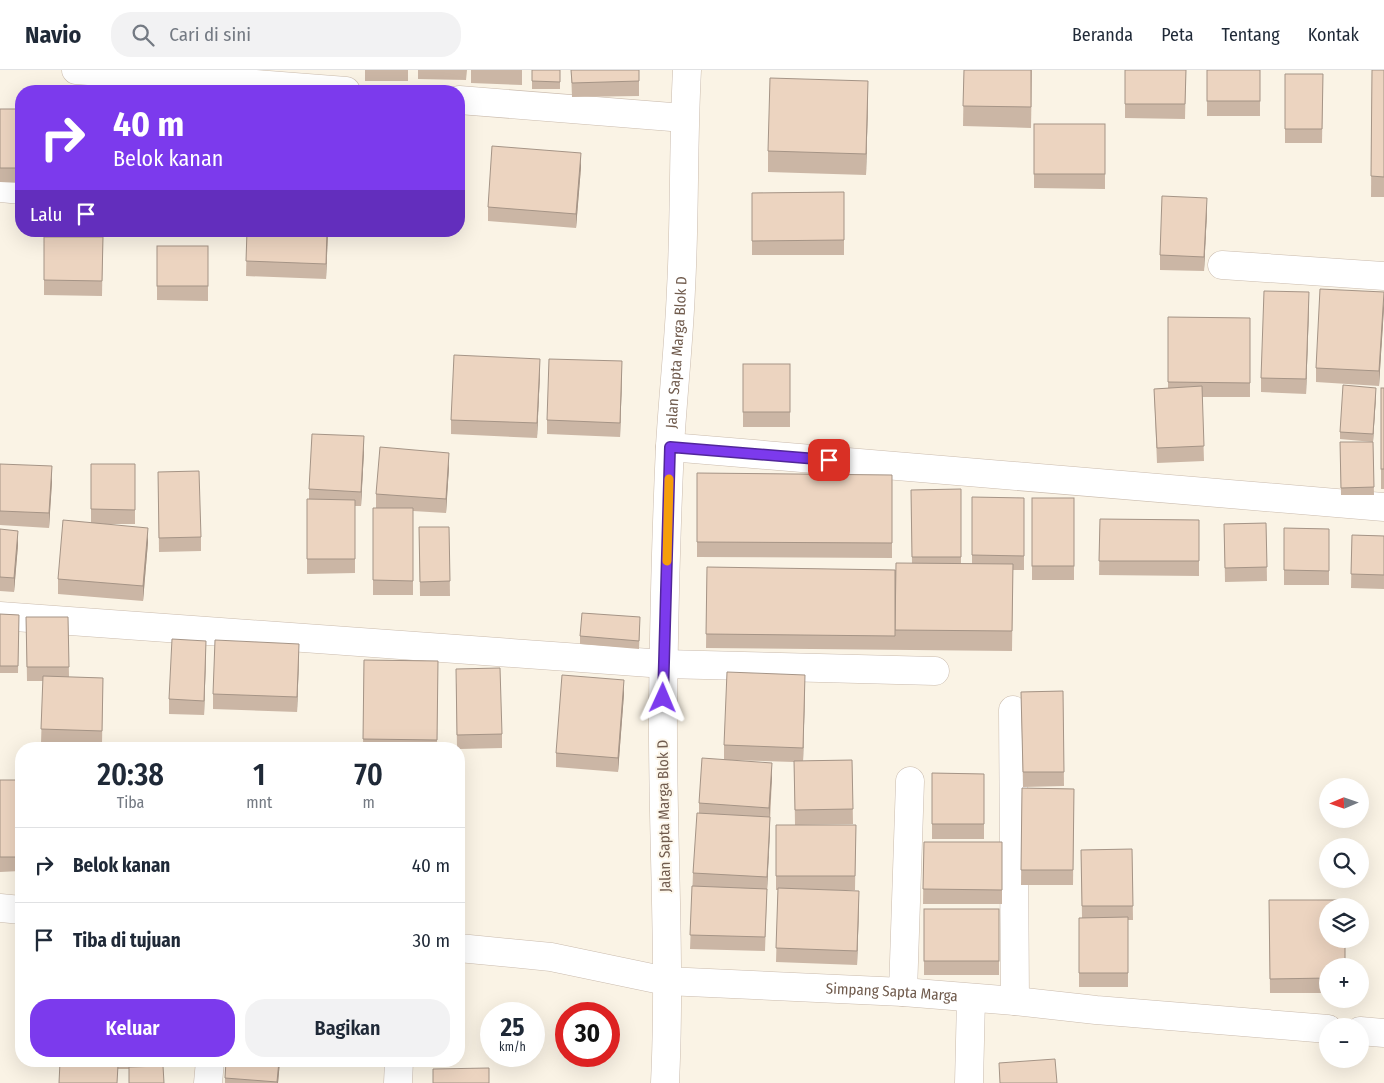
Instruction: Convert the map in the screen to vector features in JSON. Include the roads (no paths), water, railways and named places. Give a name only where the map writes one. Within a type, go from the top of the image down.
[{"type":"street","points":[[76,70],[269,85]]},
{"type":"street","name":"Jalan Sapta Marga Blok D","points":[[665,1083],[667,1042],[663,748],[664,664],[670,447],[682,288],[684,118],[687,70]]},
{"type":"street","points":[[465,100],[684,118]]},
{"type":"street","points":[[0,188],[15,189]]},
{"type":"street","points":[[1222,266],[1384,276]]},
{"type":"street","points":[[670,447],[1384,507]]},
{"type":"street","points":[[0,616],[664,664],[935,671]]},
{"type":"street","points":[[1012,710],[1015,1001]]},
{"type":"street","points":[[903,992],[910,780]]},
{"type":"street","points":[[0,908],[15,909]]},
{"type":"street","name":"Simpang Sapta Marga","points":[[465,949],[551,957],[666,981],[903,992],[1319,1028]]},
{"type":"street","points":[[969,1083],[971,999]]},
{"type":"street","points":[[1369,1032],[1384,1033]]},
{"type":"street","points":[[208,1083],[209,1067]]},
{"type":"street","points":[[398,1083],[399,1067]]}]
